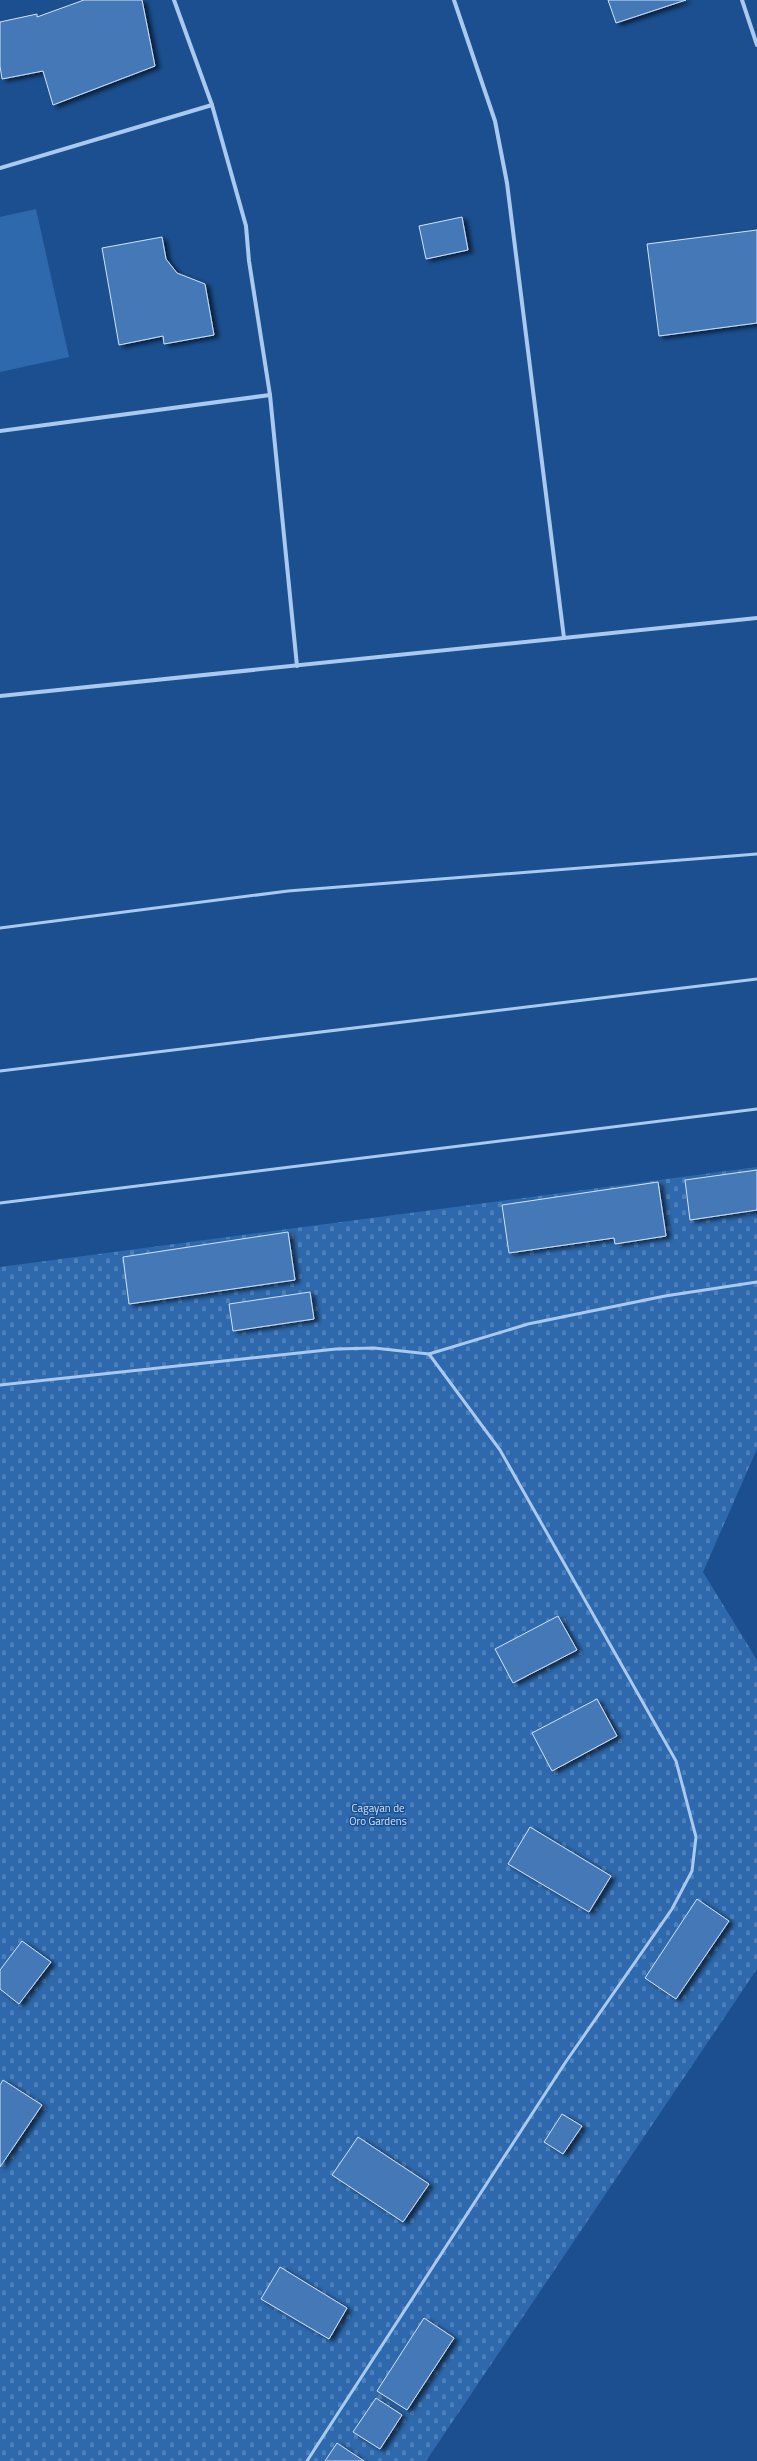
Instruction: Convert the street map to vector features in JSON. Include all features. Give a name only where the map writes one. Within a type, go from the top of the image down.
[{"type":"street","points":[[174,0],[212,104],[246,226],[249,261],[270,395],[297,666]]},
{"type":"street","points":[[454,0],[495,121],[508,183],[564,638]]},
{"type":"street","points":[[742,0],[757,45]]},
{"type":"street","points":[[0,168],[212,104]]},
{"type":"street","points":[[0,431],[270,395]]},
{"type":"street","points":[[0,696],[757,618]]},
{"type":"lane","points":[[0,928],[288,891],[757,854]]},
{"type":"lane","points":[[0,1071],[757,979]]},
{"type":"lane","points":[[0,1203],[757,1109]]},
{"type":"lane","points":[[0,1385],[336,1349],[374,1348],[429,1354],[528,1324],[665,1296],[757,1282]]},
{"type":"lane","points":[[307,2461],[565,2063],[672,1909],[692,1871],[696,1837],[676,1761],[500,1450],[429,1354]]},
{"type":"green space","points":[[36,209],[69,357],[0,372],[0,217]]},
{"type":"green space","name":"Cagayan de Oro Gardens","points":[[757,1167],[757,1449],[703,1572],[757,1660],[757,1969],[426,2461],[0,2461],[0,1267]]},
{"type":"building","points":[[84,0],[142,0],[155,66],[53,105],[43,71],[2,79],[0,66],[0,22],[37,14],[37,17]]},
{"type":"building","points":[[608,0],[686,0],[616,23]]},
{"type":"building","points":[[462,217],[468,250],[426,259],[419,226]]},
{"type":"building","points":[[757,230],[757,323],[659,336],[647,244]]},
{"type":"building","points":[[162,237],[166,259],[177,273],[205,284],[214,335],[164,344],[163,336],[119,345],[102,248]]},
{"type":"building","points":[[757,1170],[757,1210],[690,1220],[685,1180]]},
{"type":"building","points":[[658,1182],[666,1236],[615,1244],[614,1238],[509,1253],[502,1205]]},
{"type":"building","points":[[288,1232],[295,1280],[129,1304],[123,1257]]},
{"type":"building","points":[[310,1292],[314,1319],[233,1331],[229,1304]]},
{"type":"building","points":[[558,1616],[577,1650],[513,1683],[495,1649]]},
{"type":"building","points":[[597,1699],[617,1736],[552,1771],[532,1733]]},
{"type":"building","points":[[530,1827],[611,1876],[589,1912],[508,1864]]},
{"type":"building","points":[[697,1899],[729,1921],[676,1999],[645,1978]]},
{"type":"building","points":[[22,1941],[51,1962],[19,2004],[0,1989],[0,1970]]},
{"type":"building","points":[[3,2080],[42,2105],[0,2167],[0,2085]]},
{"type":"building","points":[[562,2114],[582,2126],[563,2154],[544,2142]]},
{"type":"building","points":[[358,2137],[429,2184],[403,2222],[332,2175]]},
{"type":"building","points":[[280,2267],[347,2308],[329,2339],[261,2299]]},
{"type":"building","points":[[424,2318],[454,2338],[407,2410],[377,2391]]},
{"type":"building","points":[[376,2398],[402,2415],[380,2449],[353,2432]]},
{"type":"building","points":[[337,2443],[364,2461],[325,2461]]}]
